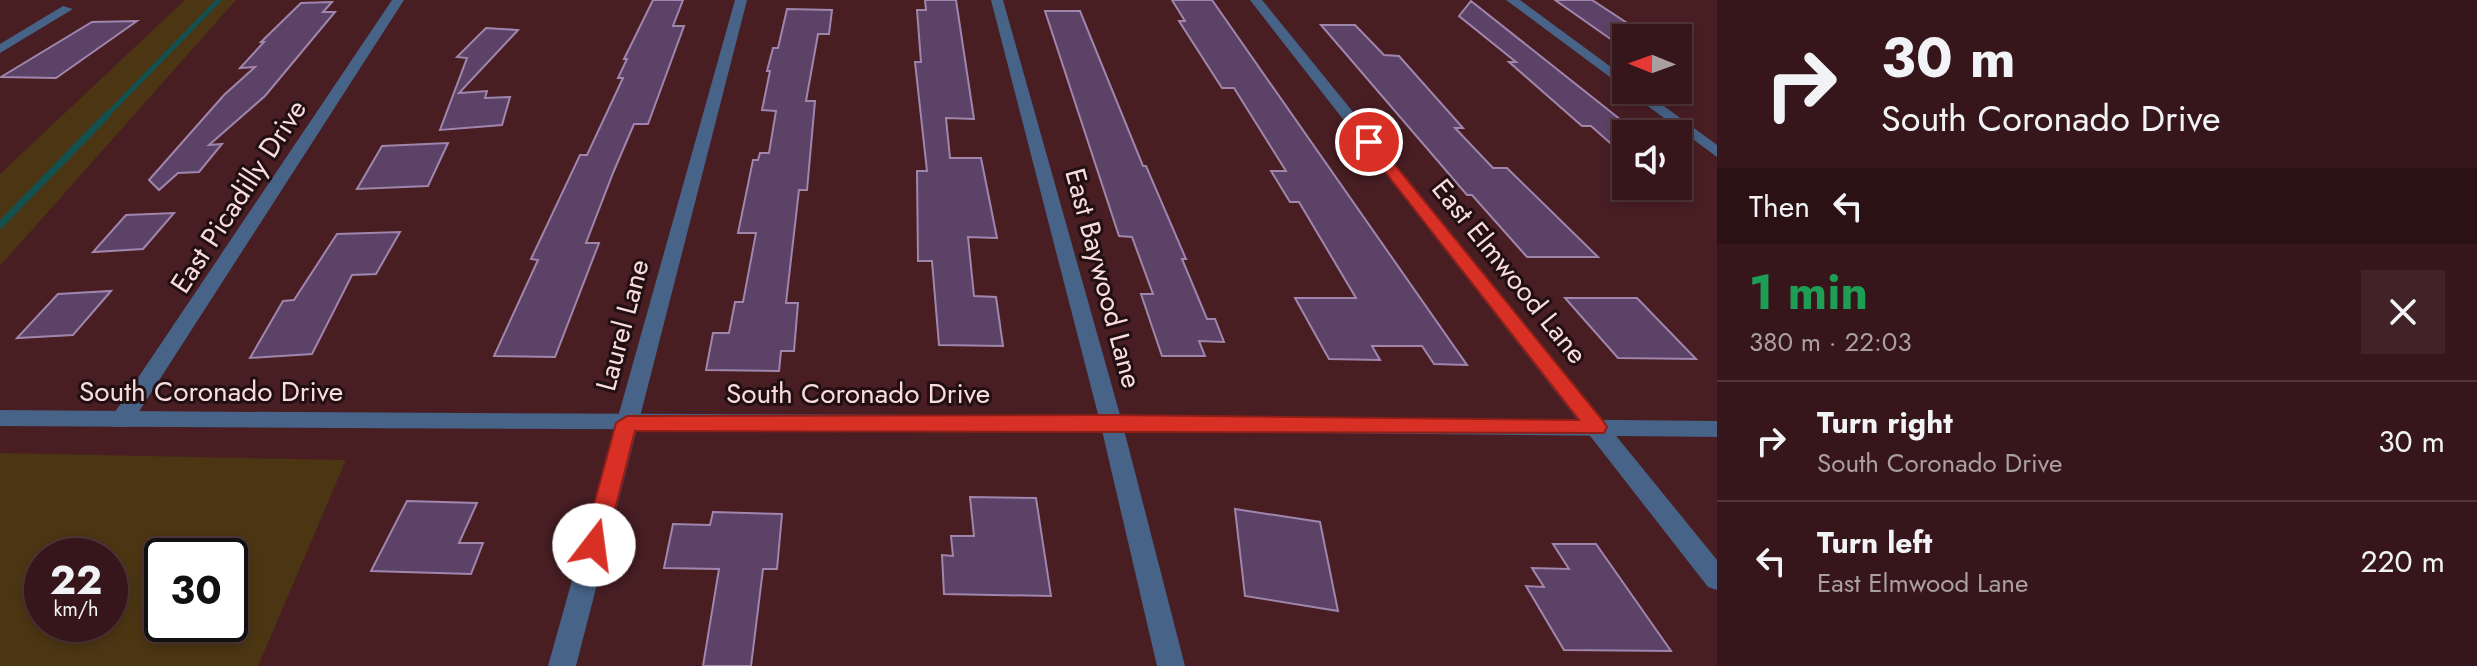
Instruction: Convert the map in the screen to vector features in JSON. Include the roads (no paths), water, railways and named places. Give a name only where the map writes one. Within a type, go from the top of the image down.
[{"type":"street","name":"East Picadilly Drive","points":[[121,421],[398,0]]},
{"type":"street","name":"Laurel Lane","points":[[562,666],[741,0]]},
{"type":"street","name":"East Baywood Lane","points":[[997,0],[1111,422],[1171,666]]},
{"type":"street","name":"East Elmwood Lane","points":[[1256,0],[1717,579]]},
{"type":"street","points":[[1512,0],[1612,75]]},
{"type":"street","points":[[0,49],[67,9]]},
{"type":"street","points":[[1652,104],[1717,152]]},
{"type":"street","name":"South Coronado Drive","points":[[0,418],[627,423],[1111,422],[1717,429]]},
{"type":"waterway","points":[[105,117],[219,0]]},
{"type":"waterway","points":[[0,225],[107,115]]}]
